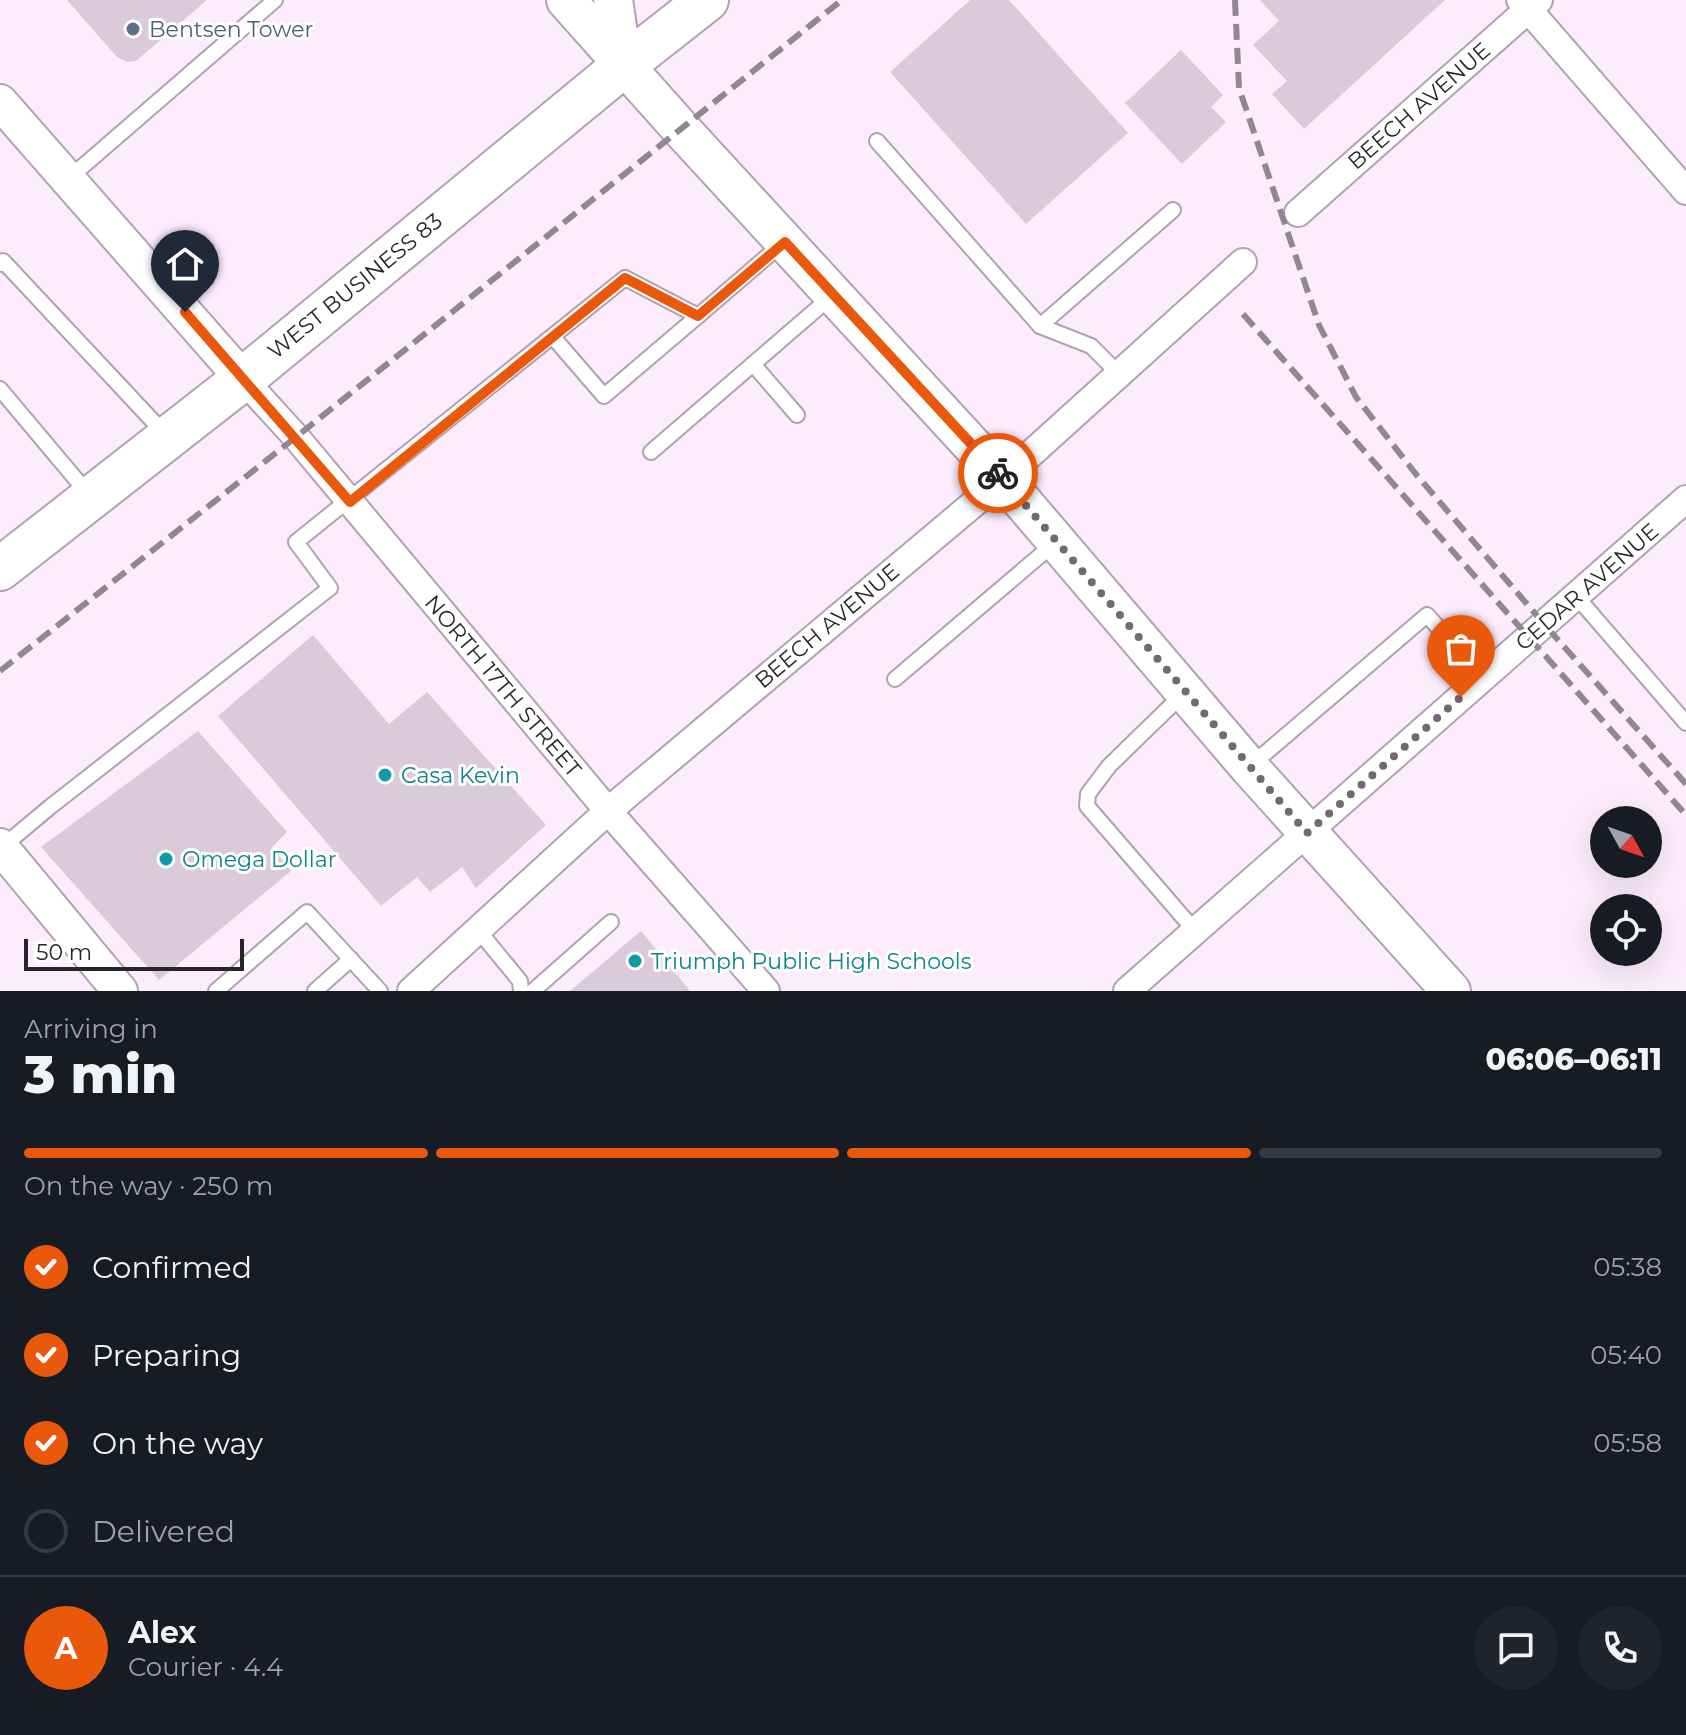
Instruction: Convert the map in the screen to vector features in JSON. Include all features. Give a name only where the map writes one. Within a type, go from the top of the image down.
[{"type":"main road","points":[[566,0],[1003,479],[1249,767],[1451,991]]},
{"type":"main road","points":[[613,0],[623,66]]},
{"type":"main road","name":"WEST BUSINESS 83","points":[[1,566],[243,379],[707,0]]},
{"type":"street","points":[[1529,3],[1686,191]]},
{"type":"street","name":"BEECH AVENUE","points":[[1298,213],[1529,3]]},
{"type":"street","points":[[0,102],[243,379]]},
{"type":"street","name":"BEECH AVENUE","points":[[411,991],[608,811],[1003,479],[1243,262]]},
{"type":"street","name":"NORTH 17TH STREET","points":[[243,379],[608,811],[766,991]]},
{"type":"street","name":"CEDAR AVENUE","points":[[1127,991],[1686,499]]},
{"type":"street","points":[[4,859],[120,991]]},
{"type":"lane","points":[[68,179],[275,0]]},
{"type":"lane","points":[[877,141],[1040,326],[1091,346],[1119,374]]},
{"type":"lane","points":[[1040,326],[1173,210]]},
{"type":"lane","points":[[553,337],[604,396],[785,242]]},
{"type":"lane","points":[[0,264],[3,261],[168,437]]},
{"type":"lane","points":[[4,859],[50,807],[330,588],[296,542],[350,502],[625,278],[698,316]]},
{"type":"lane","points":[[651,452],[833,295]]},
{"type":"lane","points":[[753,364],[797,415]]},
{"type":"lane","points":[[0,389],[91,497]]},
{"type":"lane","points":[[895,679],[1057,541]]},
{"type":"lane","points":[[1576,596],[1686,723]]},
{"type":"lane","points":[[1249,767],[1427,615],[1483,678]]},
{"type":"lane","points":[[1185,691],[1109,766],[1088,794],[1087,806],[1195,931]]},
{"type":"lane","points":[[222,989],[307,912],[380,991]]},
{"type":"lane","points":[[533,991],[611,922]]},
{"type":"lane","points":[[478,930],[520,981],[521,991]]},
{"type":"lane","points":[[315,991],[351,959]]},
{"type":"building","name":"Bentsen Tower","points":[[67,0],[207,0],[136,61],[127,62],[117,57]]},
{"type":"building","points":[[970,0],[1009,0],[1128,133],[1026,224],[890,72]]},
{"type":"building","points":[[1260,0],[1445,0],[1304,129],[1272,94],[1287,81],[1253,45],[1279,21]]},
{"type":"building","points":[[1181,50],[1223,95],[1211,107],[1226,122],[1182,164],[1125,103]]},
{"type":"building","name":"Casa Kevin","points":[[313,635],[389,724],[427,692],[546,825],[476,888],[462,867],[430,892],[417,877],[381,906],[218,716]]},
{"type":"building","name":"Omega Dollar","points":[[198,731],[287,832],[272,847],[291,871],[159,980],[41,847]]},
{"type":"building","name":"Triumph Public High Schools","points":[[641,931],[690,991],[570,991]]},
{"type":"railway","points":[[0,671],[842,0]]},
{"type":"railway","points":[[1235,0],[1239,88],[1319,325],[1356,397],[1415,473],[1686,784]]},
{"type":"railway","points":[[1243,314],[1686,815]]},
{"type":"way so far","points":[[998,473],[1307,833],[1461,697]]},
{"type":"place","name":"Bentsen Tower","points":[[133,29]]},
{"type":"place","name":"Casa Kevin","points":[[385,775]]},
{"type":"place","name":"Omega Dollar","points":[[166,859]]},
{"type":"place","name":"Triumph Public High Schools","points":[[635,961]]},
{"type":"route","points":[[185,312],[350,502],[625,278],[698,316],[785,242],[998,473]]}]
